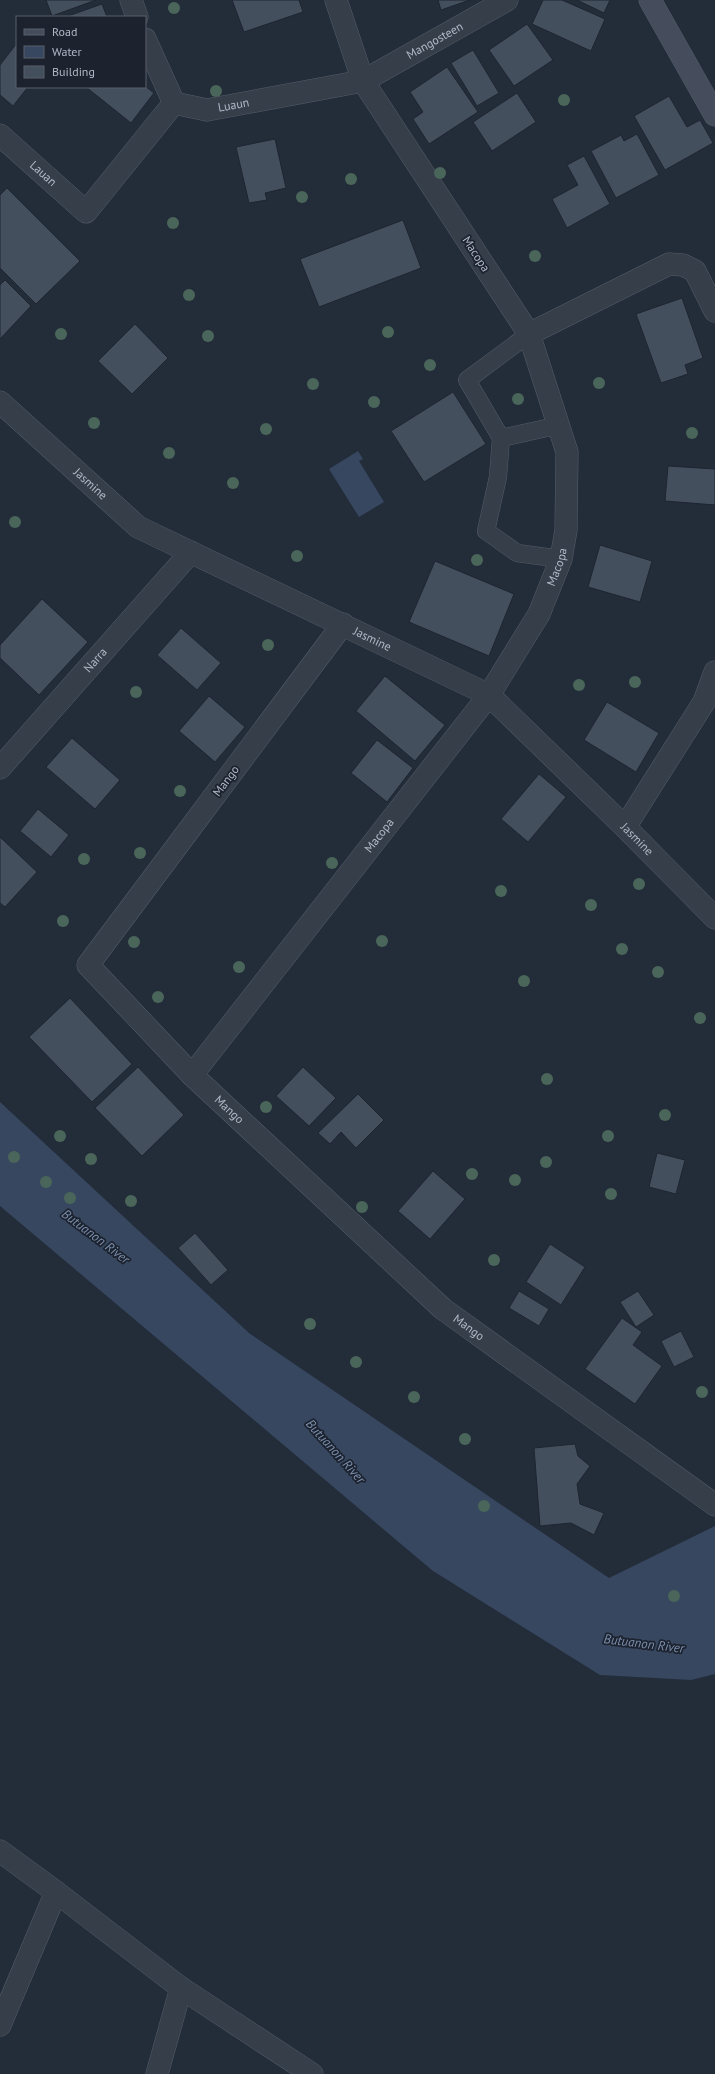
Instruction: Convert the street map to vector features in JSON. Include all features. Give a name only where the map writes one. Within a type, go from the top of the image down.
[{"type":"street","points":[[131,0],[137,16]]},
{"type":"street","name":"Macopa","points":[[192,1074],[489,694],[538,614],[561,559],[566,530],[567,452],[560,425],[529,334],[363,81],[336,0]]},
{"type":"street","name":"Mangosteen","points":[[363,81],[507,0]]},
{"type":"street","points":[[650,0],[715,115]]},
{"type":"street","points":[[146,41],[174,102]]},
{"type":"street","name":"Luaun","points":[[174,102],[207,110],[363,81]]},
{"type":"street","name":"Lauan","points":[[0,135],[86,212],[174,102]]},
{"type":"street","points":[[529,334],[669,264],[682,266],[695,271],[715,311]]},
{"type":"street","name":"Jasmine","points":[[0,402],[138,527],[489,694],[625,827],[715,918]]},
{"type":"street","name":"Narra","points":[[0,768],[191,552]]},
{"type":"street","name":"Mango","points":[[343,624],[88,965],[192,1074],[443,1310],[715,1505]]},
{"type":"street","points":[[625,827],[704,702],[715,672]]},
{"type":"street","points":[[0,1851],[181,1988],[312,2074]]},
{"type":"street","points":[[0,2025],[56,1892]]},
{"type":"street","points":[[157,2074],[181,1988]]},
{"type":"lane","points":[[529,334],[467,380],[501,438],[498,476],[486,531],[516,553],[561,559]]},
{"type":"lane","points":[[501,438],[560,425]]},
{"type":"water","points":[[358,451],[363,459],[359,461],[384,502],[359,517],[329,469]]},
{"type":"water","name":"Butuanon River","points":[[0,1102],[249,1333],[609,1578],[715,1526],[715,1674],[691,1680],[600,1675],[433,1571],[0,1206]]},
{"type":"building","points":[[46,0],[96,0],[52,16]]},
{"type":"building","points":[[232,0],[299,0],[303,12],[244,32]]},
{"type":"building","points":[[438,0],[470,0],[441,10]]},
{"type":"building","points":[[543,0],[562,0],[605,19],[591,51],[532,24]]},
{"type":"building","points":[[577,0],[610,0],[604,13]]},
{"type":"building","points":[[102,4],[107,16],[68,16]]},
{"type":"building","points":[[527,24],[553,60],[514,86],[489,50]]},
{"type":"building","points":[[16,44],[16,88],[27,88],[13,106],[0,95],[0,65]]},
{"type":"building","points":[[473,50],[499,93],[477,106],[451,63]]},
{"type":"building","points":[[447,67],[478,112],[429,144],[413,119],[423,112],[410,92]]},
{"type":"building","points":[[146,87],[154,93],[131,123],[87,88],[146,88]]},
{"type":"building","points":[[517,93],[536,122],[492,151],[473,122]]},
{"type":"building","points":[[669,96],[687,127],[700,120],[713,143],[665,170],[634,116]]},
{"type":"building","points":[[637,134],[659,175],[616,198],[591,151],[621,135],[624,141]]},
{"type":"building","points":[[275,139],[286,188],[265,193],[267,200],[249,203],[236,147]]},
{"type":"building","points":[[584,156],[610,204],[567,228],[552,199],[578,185],[567,165]]},
{"type":"building","points":[[7,188],[80,261],[36,304],[0,268],[0,195]]},
{"type":"building","points":[[403,220],[421,268],[319,307],[300,259]]},
{"type":"building","points":[[5,280],[31,306],[0,339],[0,285]]},
{"type":"building","points":[[682,298],[703,358],[685,365],[688,374],[661,383],[636,314]]},
{"type":"building","points":[[135,324],[168,358],[132,394],[98,361]]},
{"type":"building","points":[[453,392],[486,444],[424,482],[391,431]]},
{"type":"building","points":[[668,466],[715,469],[715,505],[665,501]]},
{"type":"building","points":[[600,545],[652,561],[640,602],[588,587]]},
{"type":"building","points":[[435,561],[514,594],[489,656],[409,622]]},
{"type":"building","points":[[42,599],[88,642],[39,695],[0,658],[0,645]]},
{"type":"building","points":[[181,628],[221,663],[197,690],[157,655]]},
{"type":"building","points":[[385,676],[445,725],[415,761],[356,711]]},
{"type":"building","points":[[209,696],[245,727],[215,762],[179,731]]},
{"type":"building","points":[[607,702],[659,733],[636,772],[584,740]]},
{"type":"building","points":[[72,738],[120,780],[95,809],[46,767]]},
{"type":"building","points":[[377,740],[413,768],[387,802],[351,773]]},
{"type":"building","points":[[539,774],[566,797],[528,842],[501,819]]},
{"type":"building","points":[[38,809],[69,835],[51,857],[20,831]]},
{"type":"building","points":[[0,837],[37,872],[5,907],[0,903]]},
{"type":"building","points":[[70,998],[132,1064],[92,1102],[29,1037]]},
{"type":"building","points":[[138,1067],[184,1115],[142,1156],[95,1108]]},
{"type":"building","points":[[303,1067],[336,1098],[309,1126],[276,1096]]},
{"type":"building","points":[[358,1094],[384,1120],[356,1148],[341,1132],[330,1144],[318,1133]]},
{"type":"building","points":[[657,1153],[685,1160],[676,1194],[649,1187]]},
{"type":"building","points":[[433,1171],[465,1199],[430,1239],[398,1211]]},
{"type":"building","points":[[195,1233],[228,1270],[211,1285],[178,1248]]},
{"type":"building","points":[[550,1244],[585,1267],[561,1305],[526,1282]]},
{"type":"building","points":[[519,1291],[549,1309],[539,1326],[509,1308]]},
{"type":"building","points":[[638,1291],[654,1315],[636,1327],[620,1302]]},
{"type":"building","points":[[622,1318],[642,1332],[633,1345],[662,1366],[635,1404],[585,1369]]},
{"type":"building","points":[[681,1331],[694,1357],[674,1367],[661,1341]]},
{"type":"building","points":[[575,1444],[578,1456],[590,1466],[577,1484],[580,1504],[604,1513],[594,1535],[571,1523],[540,1526],[534,1448]]}]
